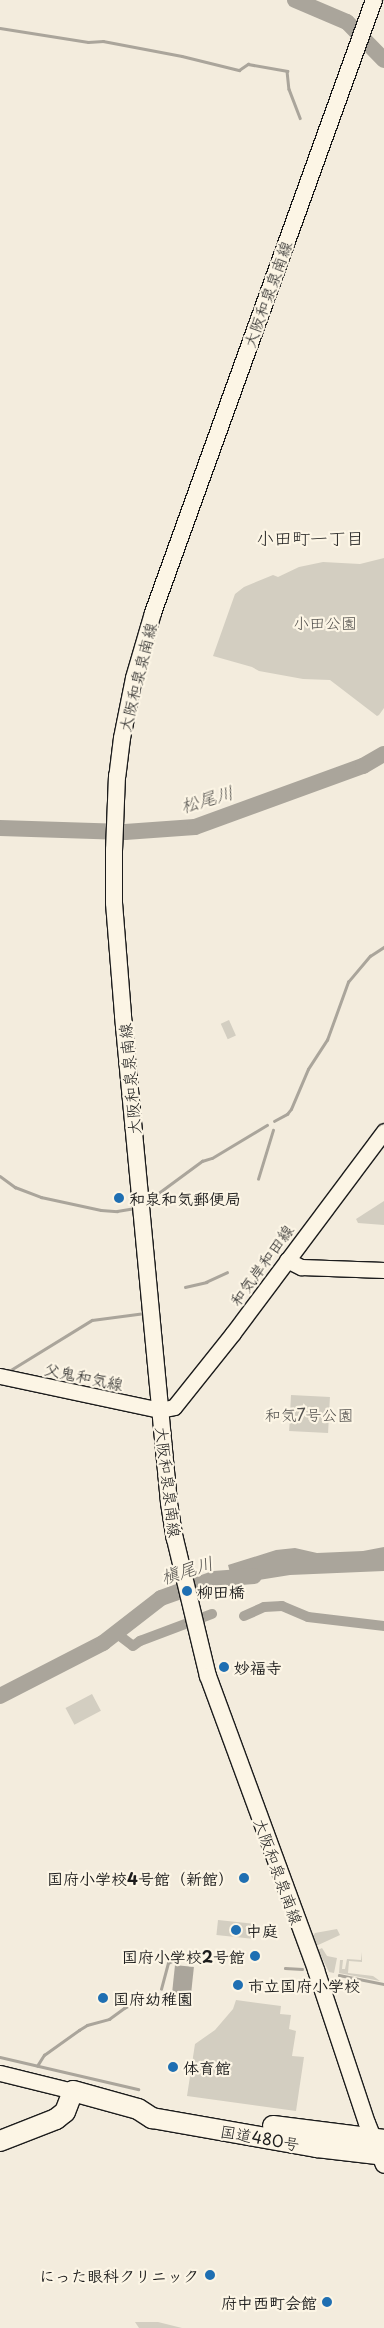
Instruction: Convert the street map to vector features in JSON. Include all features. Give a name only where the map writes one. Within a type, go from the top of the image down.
[{"type":"highway","name":"国道480号","points":[[73,2091],[138,2109],[149,2106],[382,2152]]},
{"type":"highway","points":[[0,2141],[56,2120],[65,2112],[73,2091]]},
{"type":"main road","name":"大阪和泉泉南線","points":[[374,0],[153,613],[134,678],[117,776],[114,814],[114,903],[160,1410],[170,1510],[178,1554],[208,1676],[316,1970],[367,2123],[382,2152]]},
{"type":"main road","name":"和気岸和田線","points":[[160,1410],[174,1407],[184,1396],[384,1131]]},
{"type":"main road","points":[[287,1260],[301,1267],[384,1270]]},
{"type":"main road","name":"父鬼和気線","points":[[0,1376],[160,1410]]},
{"type":"main road","points":[[0,2073],[73,2091]]},
{"type":"green space","name":"小田公園","points":[[384,558],[384,708],[379,715],[377,716],[330,680],[303,679],[259,671],[252,667],[213,656],[235,594],[244,587],[273,575],[278,577],[299,567],[323,562],[360,564]]},
{"type":"green space","points":[[229,1020],[236,1036],[228,1039],[221,1024]]},
{"type":"green space","points":[[384,1201],[384,1225],[358,1223],[356,1219]]},
{"type":"green space","name":"和気7号公園","points":[[291,1395],[330,1397],[328,1433],[289,1431]]},
{"type":"green space","points":[[92,1694],[101,1711],[74,1725],[66,1708]]},
{"type":"green space","name":"中庭","points":[[218,1920],[256,1924],[254,1939],[216,1935]]},
{"type":"green space","points":[[337,1929],[340,1935],[316,1946],[312,1937],[315,1933]]},
{"type":"green space","points":[[322,1948],[327,1956],[337,1958],[334,1973],[329,1972],[318,1950]]},
{"type":"green space","points":[[362,1952],[362,1962],[349,1961],[348,1973],[373,1976],[380,1981],[339,1973],[340,1960],[343,1960],[342,1969],[345,1969],[347,1959],[361,1960]]},
{"type":"green space","points":[[236,2000],[281,2006],[280,2014],[291,2015],[289,2029],[296,2031],[292,2056],[304,2057],[296,2111],[187,2096],[195,2044],[215,2030],[233,2009]]},
{"type":"green space","points":[[135,2322],[158,2322],[182,2328],[139,2328]]},
{"type":"shaded area","points":[[384,1547],[384,1571],[290,1575],[233,1584],[228,1565],[276,1550],[295,1548],[317,1553],[363,1551]]},
{"type":"shaded area","points":[[175,1965],[194,1967],[190,2000],[172,1998]]},
{"type":"waterway","points":[[295,0],[347,22],[384,60]]},
{"type":"waterway","points":[[0,28],[88,42],[103,41],[182,56],[239,70],[248,64],[287,71],[289,89],[300,118]]},
{"type":"waterway","name":"松尾川","points":[[0,828],[125,832],[195,827],[363,766],[384,754]]},
{"type":"waterway","points":[[274,1121],[287,1114],[291,1109],[308,1069],[327,1040],[348,982],[370,956],[384,947]]},
{"type":"waterway","points":[[149,1200],[202,1161],[212,1158],[267,1125]]},
{"type":"waterway","points":[[258,1179],[273,1130]]},
{"type":"waterway","points":[[0,1176],[15,1187],[41,1197],[101,1210],[117,1211],[135,1208]]},
{"type":"waterway","points":[[185,1287],[206,1282],[227,1272]]},
{"type":"waterway","points":[[9,1371],[92,1320],[145,1313]]},
{"type":"waterway","name":"槇尾川","points":[[0,1696],[103,1643],[161,1598],[214,1579],[254,1576]]},
{"type":"waterway","points":[[244,1616],[264,1607],[282,1606],[308,1617],[384,1626]]},
{"type":"waterway","points":[[116,1633],[133,1646],[140,1641],[212,1614]]},
{"type":"waterway","points":[[161,1989],[168,1963],[179,1958],[189,1961]]},
{"type":"waterway","points":[[285,1968],[302,1969]]},
{"type":"waterway","points":[[339,1975],[384,1984]]},
{"type":"waterway","points":[[37,2066],[44,2055],[87,2025],[109,2019],[124,2008],[154,1994]]},
{"type":"waterway","points":[[0,2057],[138,2089]]},
{"type":"place","name":"和泉和気郵便局","points":[[119,1198]]},
{"type":"place","name":"柳田橋","points":[[187,1591]]},
{"type":"place","name":"妙福寺","points":[[224,1667]]},
{"type":"place","name":"国府小学校4号館（新館）","points":[[244,1878]]},
{"type":"place","name":"中庭","points":[[236,1930]]},
{"type":"place","name":"国府小学校2号館","points":[[255,1956]]},
{"type":"place","name":"市立国府小学校","points":[[238,1985]]},
{"type":"place","name":"国府幼稚園","points":[[103,1998]]},
{"type":"place","name":"体育館","points":[[173,2067]]},
{"type":"place","name":"にった眼科クリニック","points":[[210,2275]]},
{"type":"place","name":"府中西町会館","points":[[327,2302]]},
{"type":"district","name":"小田町一丁目","points":[[310,538]]}]
